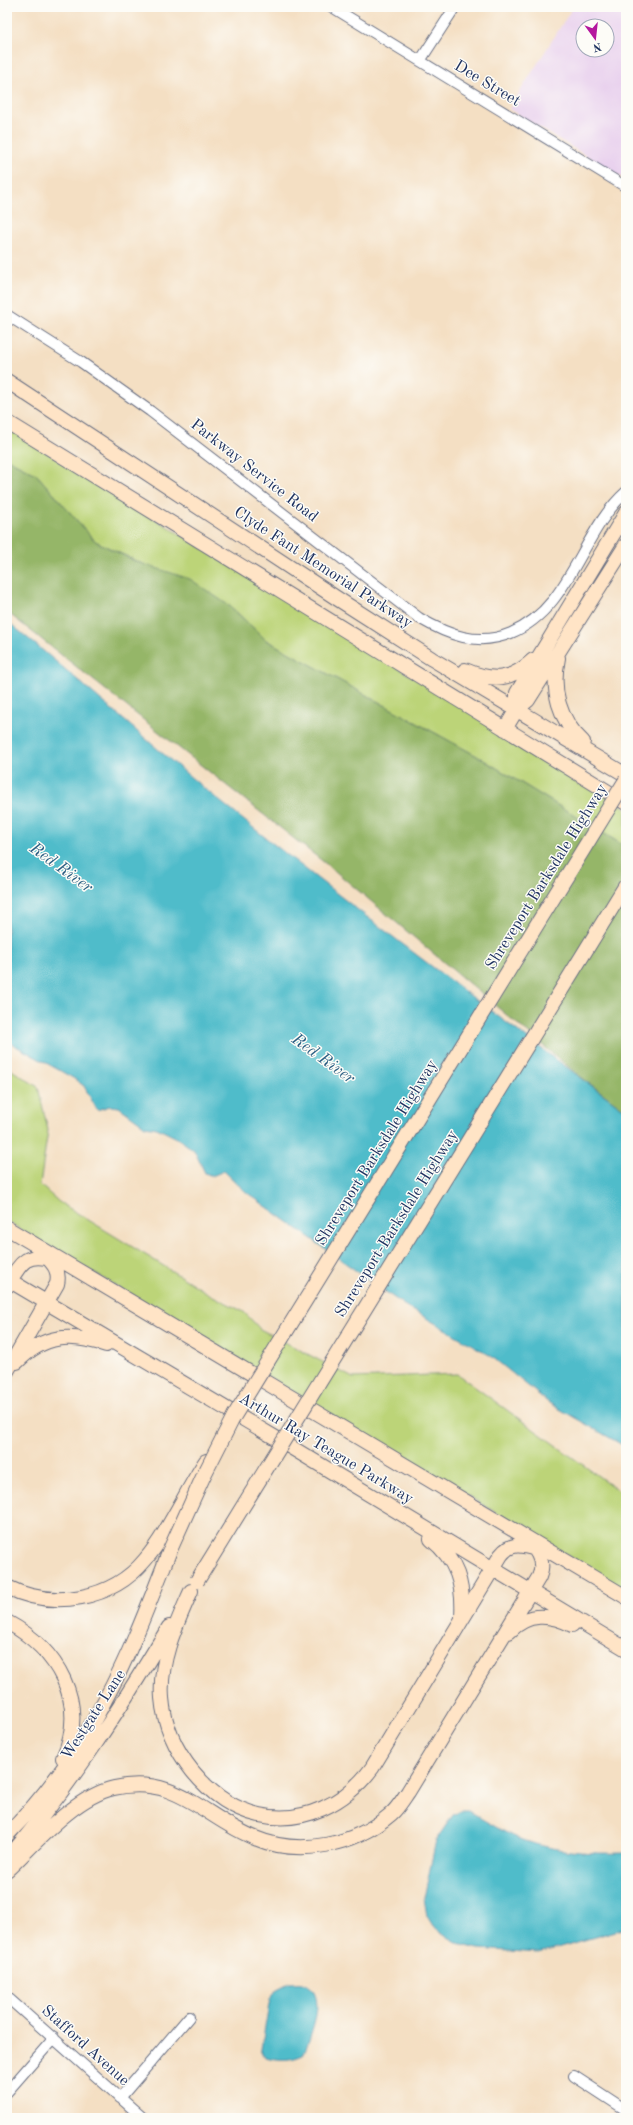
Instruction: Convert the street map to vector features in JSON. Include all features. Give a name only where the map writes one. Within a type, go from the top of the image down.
[{"type":"main road","name":"Clyde Fant Memorial Parkway","points":[[7,381],[338,599],[432,659],[626,775]]},
{"type":"main road","points":[[7,422],[626,803]]},
{"type":"main road","points":[[517,709],[517,693],[626,513]]},
{"type":"main road","points":[[505,728],[517,709],[528,700],[626,545]]},
{"type":"main road","points":[[560,651],[555,672],[555,686],[557,699],[566,722],[583,742],[613,766]]},
{"type":"main road","points":[[432,659],[480,677],[500,679],[524,668],[541,653]]},
{"type":"main road","name":"Shreveport Barksdale Highway","points":[[170,1550],[203,1476],[234,1416],[626,780]]},
{"type":"main road","name":"Shreveport-Barksdale Highway","points":[[194,1586],[626,885]]},
{"type":"main road","name":"Arthur Ray Teague Parkway","points":[[7,1228],[626,1597]]},
{"type":"main road","points":[[7,1371],[56,1287],[58,1279],[56,1268],[35,1245]]},
{"type":"main road","points":[[8,1282],[26,1259],[34,1257],[69,1265]]},
{"type":"main road","name":"Arthur Ray Teague Parkway","points":[[8,1282],[133,1354],[399,1514],[493,1568],[626,1650]]},
{"type":"main road","points":[[7,1375],[31,1348],[56,1338],[83,1338],[133,1354]]},
{"type":"main road","points":[[7,1587],[20,1594],[50,1600],[84,1597],[121,1582],[145,1560],[156,1544],[191,1484],[234,1416]]},
{"type":"main road","points":[[399,1514],[439,1546],[453,1563],[462,1588],[462,1621]]},
{"type":"main road","points":[[7,1870],[81,1804],[98,1794],[113,1788],[136,1785],[156,1786],[179,1793],[254,1838],[272,1844],[292,1847],[331,1845],[350,1838],[372,1827],[392,1813],[408,1792],[531,1591],[541,1570],[540,1560],[535,1549],[522,1535]]},
{"type":"main road","points":[[194,1586],[172,1635],[165,1660],[162,1681],[165,1716],[177,1748],[199,1779],[231,1803],[259,1815],[298,1815],[317,1811],[332,1805],[347,1796],[360,1784],[372,1768],[504,1552],[510,1547],[520,1545],[556,1555]]},
{"type":"main road","name":"Westgate Lane","points":[[7,1835],[51,1783],[83,1737],[104,1702],[140,1625],[170,1550]]},
{"type":"main road","name":"Westgate Lane","points":[[7,1860],[48,1811],[83,1765],[120,1708],[194,1586]]},
{"type":"main road","points":[[501,1640],[524,1620],[533,1617],[546,1616],[562,1619],[626,1650]]},
{"type":"main road","points":[[7,1622],[33,1639],[48,1654],[67,1687],[72,1706],[72,1728],[68,1746],[51,1783]]},
{"type":"street","name":"Dee Street","points":[[332,7],[626,187]]},
{"type":"street","points":[[420,61],[454,7]]},
{"type":"street","name":"Parkway Service Road","points":[[7,315],[81,362],[133,398],[420,618],[448,634],[464,638],[485,639],[503,637],[534,621],[547,608],[610,510],[626,492]]},
{"type":"street","name":"Stafford Avenue","points":[[7,1996],[143,2118]]},
{"type":"street","points":[[120,2098],[189,2017]]},
{"type":"street","points":[[7,2092],[54,2038]]},
{"type":"street","points":[[574,2076],[626,2110],[621,2118]]},
{"type":"shaded area","points":[[573,7],[626,7],[626,180],[509,109]]},
{"type":"green space","points":[[7,428],[626,808],[626,847],[477,756],[266,640],[231,607],[95,541],[36,474],[7,459]]},
{"type":"green space","points":[[7,459],[36,474],[95,541],[137,562],[190,579],[231,607],[266,640],[477,756],[626,847],[626,1111],[577,1074],[335,871],[7,612]]},
{"type":"green space","points":[[7,1067],[38,1087],[48,1130],[40,1185],[59,1202],[211,1295],[244,1312],[260,1329],[353,1378],[457,1374],[626,1496],[626,1590],[7,1221]]},
{"type":"water","name":"Red River","points":[[7,621],[216,798],[266,838],[419,957],[626,1111],[626,1447],[549,1403],[491,1356],[404,1305],[246,1192],[224,1171],[212,1176],[205,1173],[194,1150],[177,1138],[157,1128],[145,1126],[119,1107],[110,1106],[97,1110],[84,1086],[73,1078],[7,1041]]},
{"type":"water","points":[[461,1811],[468,1811],[509,1834],[535,1844],[561,1850],[626,1853],[626,1928],[539,1953],[479,1949],[462,1945],[448,1937],[433,1926],[427,1916],[424,1898],[436,1840],[453,1815]]},
{"type":"water","points":[[289,1983],[302,1983],[311,1987],[315,1995],[317,2004],[316,2015],[310,2038],[303,2055],[284,2059],[265,2057],[261,2049],[270,1999],[277,1989]]}]
